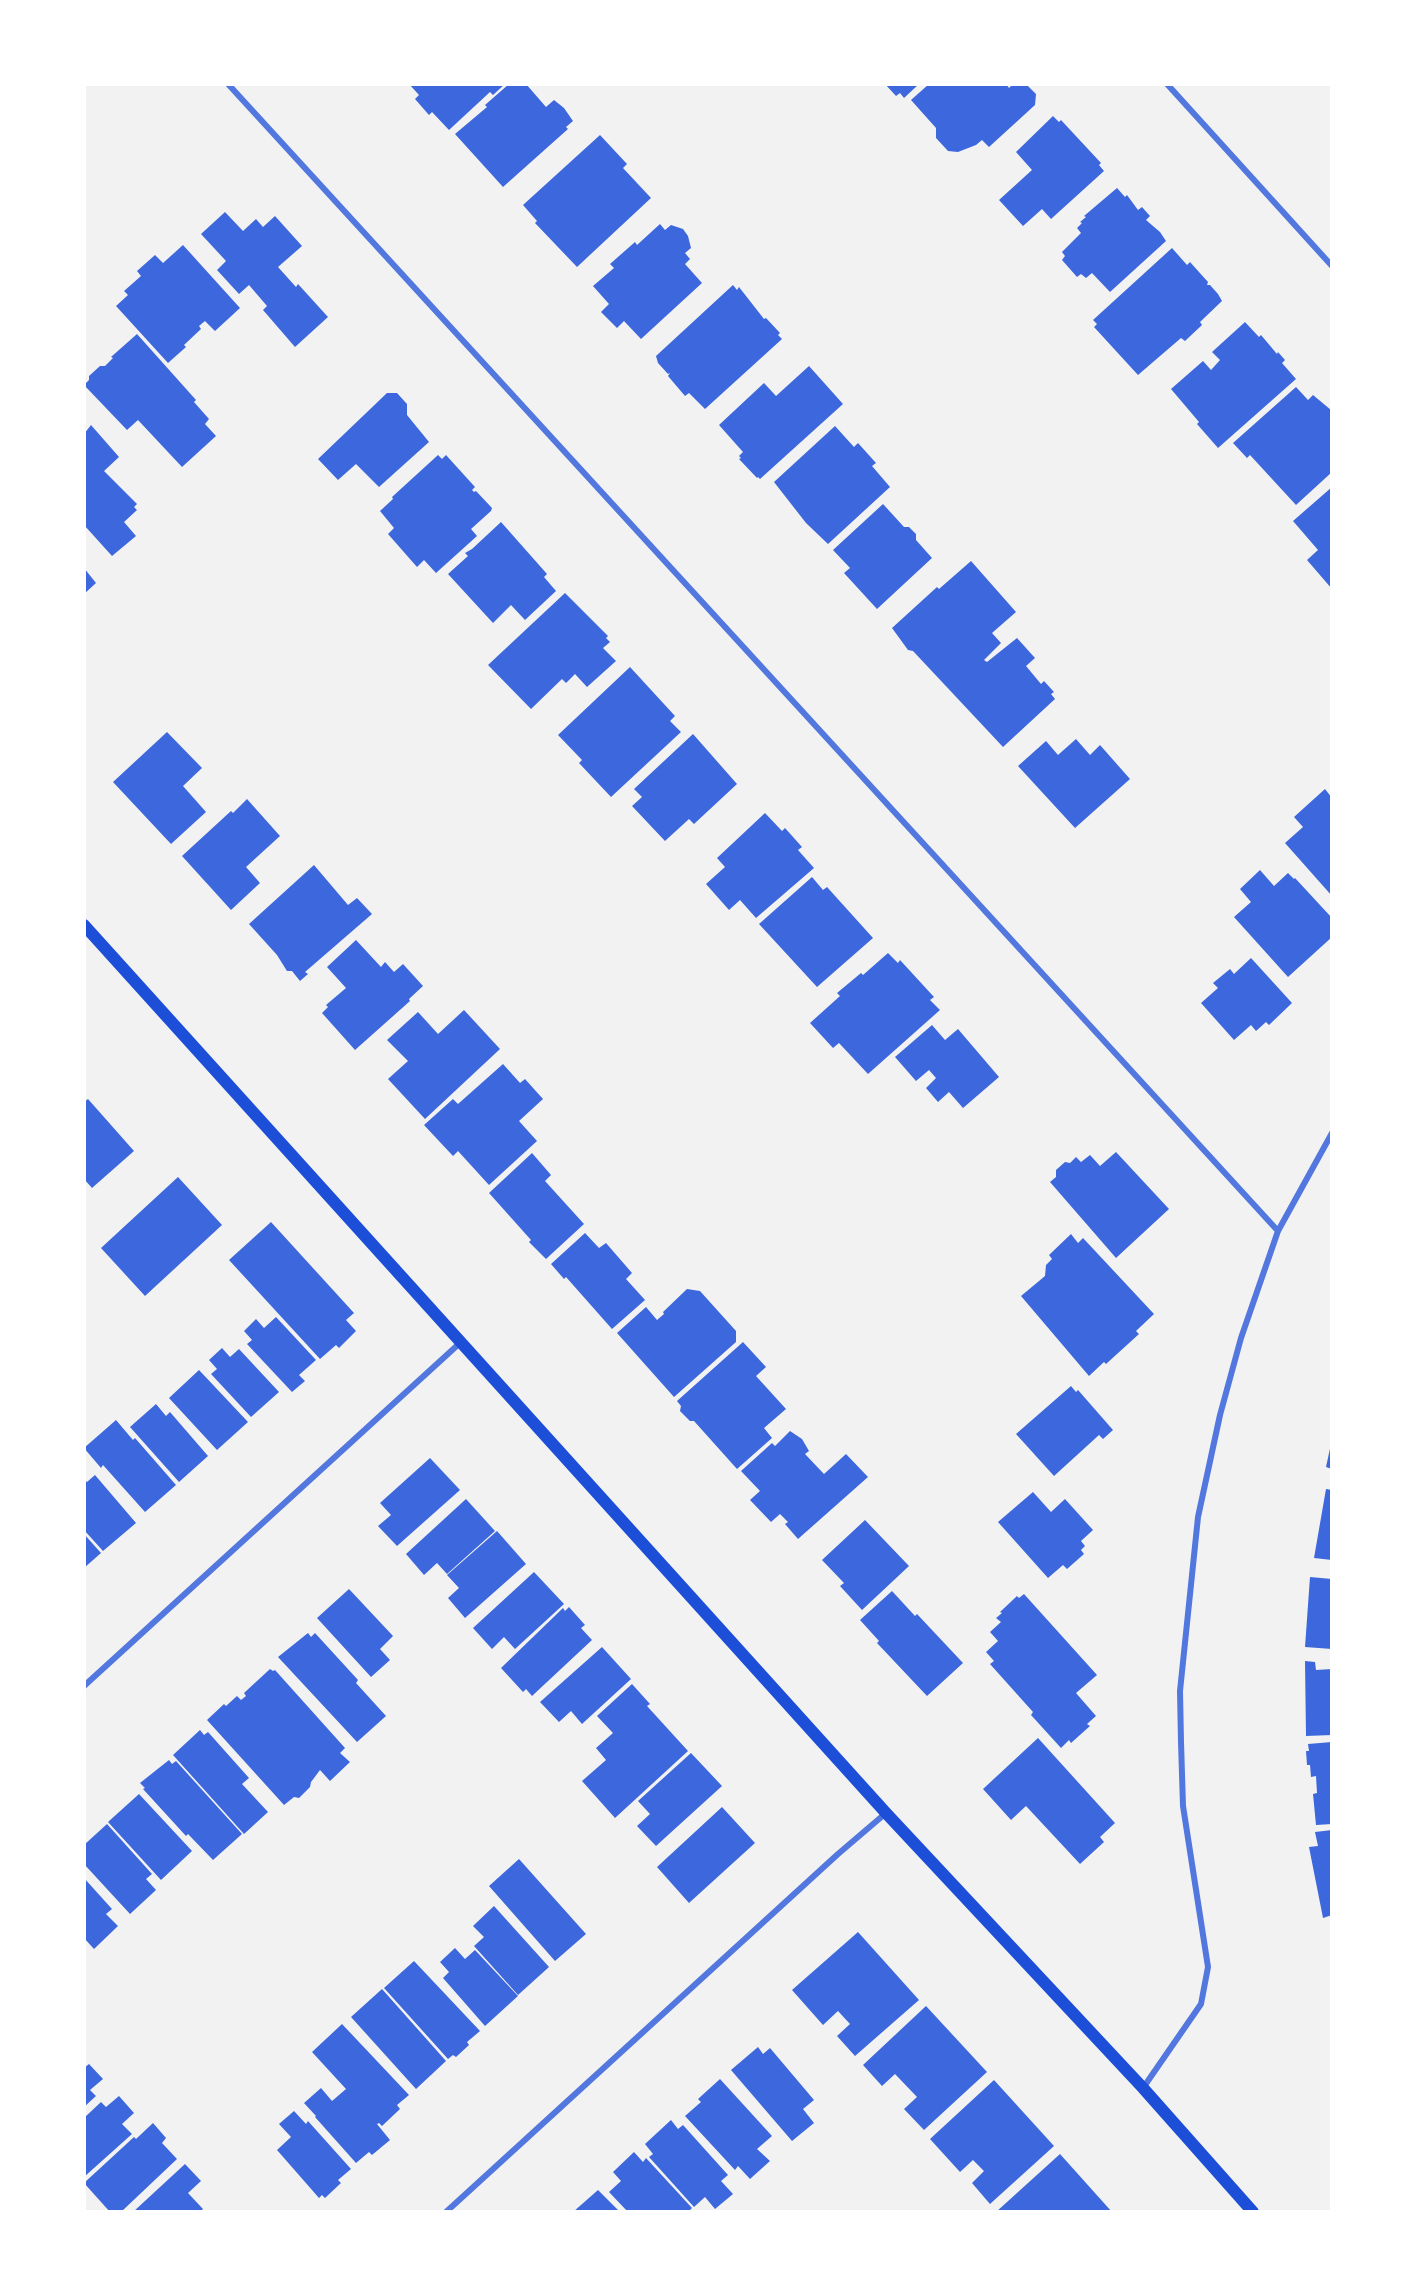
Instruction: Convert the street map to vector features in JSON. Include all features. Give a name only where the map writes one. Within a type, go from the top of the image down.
[{"type":"main road","points":[[84,925],[886,1813],[1143,2088],[1253,2212]]},
{"type":"street","points":[[228,84],[1278,1231]]},
{"type":"street","points":[[1167,84],[1332,266]]},
{"type":"street","points":[[1143,2088],[1201,2004],[1208,1967],[1183,1806],[1180,1691],[1198,1517],[1220,1415],[1241,1338],[1278,1231],[1332,1133]]},
{"type":"street","points":[[84,1686],[461,1341]]},
{"type":"street","points":[[446,2212],[838,1854],[886,1813]]},
{"type":"building","points":[[409,84],[505,84],[493,95],[490,92],[449,130],[432,112],[429,115],[415,99],[419,95]]},
{"type":"building","points":[[509,84],[526,84],[546,107],[554,100],[564,108],[573,121],[566,127],[568,129],[503,187],[455,134],[487,107],[485,105]]},
{"type":"building","points":[[885,84],[919,84],[904,98],[900,93],[896,96]]},
{"type":"building","points":[[929,84],[1006,84],[1009,88],[1013,84],[1026,84],[1036,94],[1035,105],[989,147],[982,140],[958,152],[948,151],[936,138],[936,128],[911,100]]},
{"type":"building","points":[[1053,116],[1059,122],[1061,120],[1101,163],[1099,165],[1104,171],[1051,219],[1042,209],[1023,226],[999,200],[1032,170],[1016,152]]},
{"type":"building","points":[[600,135],[627,164],[623,168],[651,198],[577,267],[535,223],[537,221],[523,205]]},
{"type":"building","points":[[1117,188],[1125,197],[1127,195],[1138,210],[1142,207],[1150,216],[1146,220],[1160,232],[1166,241],[1110,292],[1092,273],[1086,278],[1081,274],[1077,277],[1062,260],[1065,256],[1062,252],[1081,233],[1077,228],[1086,217],[1084,216]]},
{"type":"building","points":[[225,212],[243,231],[256,219],[263,227],[275,216],[302,246],[278,267],[296,287],[298,284],[328,317],[295,347],[263,310],[267,306],[249,285],[239,294],[217,270],[226,261],[201,234]]},
{"type":"building","points":[[660,224],[665,230],[671,225],[683,229],[688,236],[691,248],[685,253],[690,259],[685,264],[702,283],[641,339],[624,321],[617,328],[601,312],[609,304],[593,286],[614,268],[610,264],[635,242],[637,245]]},
{"type":"building","points":[[183,245],[240,308],[215,331],[205,321],[199,326],[201,329],[184,345],[186,347],[168,363],[116,306],[128,295],[124,291],[141,276],[137,271],[155,255],[163,263]]},
{"type":"building","points":[[1172,248],[1187,265],[1190,262],[1222,301],[1200,322],[1202,325],[1185,341],[1181,338],[1138,375],[1094,327],[1097,324],[1093,320]]},
{"type":"building","points":[[733,285],[737,290],[739,287],[764,319],[766,318],[780,333],[778,335],[782,339],[705,409],[689,393],[685,396],[668,376],[670,373],[668,374],[658,363],[656,356]]},
{"type":"building","points":[[1245,322],[1259,337],[1261,335],[1277,354],[1278,352],[1285,360],[1282,363],[1296,379],[1218,448],[1171,389],[1203,361],[1211,370],[1220,360],[1212,352]]},
{"type":"building","points":[[137,334],[196,400],[194,402],[209,419],[205,424],[216,436],[182,467],[138,420],[127,430],[84,385],[89,380],[89,376],[100,366],[105,366],[113,358],[111,357]]},
{"type":"building","points":[[809,366],[843,404],[760,479],[757,478],[739,459],[743,452],[719,425],[764,383],[776,396]]},
{"type":"building","points":[[1296,387],[1308,400],[1313,395],[1331,410],[1332,472],[1296,505],[1250,455],[1247,458],[1233,443]]},
{"type":"building","points":[[387,393],[397,393],[407,404],[407,415],[429,442],[379,487],[356,464],[338,480],[318,459]]},
{"type":"building","points":[[91,425],[119,457],[104,471],[137,504],[134,507],[137,510],[124,522],[136,536],[112,556],[84,525],[84,434]]},
{"type":"building","points":[[835,426],[854,447],[858,443],[876,463],[872,466],[890,487],[828,544],[806,523],[774,482]]},
{"type":"building","points":[[438,455],[442,459],[446,455],[475,487],[472,490],[476,491],[492,508],[471,529],[477,536],[436,573],[424,560],[417,567],[388,534],[394,528],[380,511]]},
{"type":"building","points":[[1332,487],[1332,589],[1307,560],[1318,550],[1293,521]]},
{"type":"building","points":[[883,504],[904,527],[909,527],[916,534],[916,540],[932,558],[877,609],[844,573],[850,568],[833,550]]},
{"type":"building","points":[[501,522],[547,574],[544,577],[556,591],[525,620],[511,605],[493,623],[448,574],[468,556],[465,553]]},
{"type":"building","points":[[971,561],[1016,612],[992,633],[1001,643],[984,660],[987,662],[1017,638],[1035,658],[1026,666],[1041,684],[1044,681],[1054,692],[1051,694],[1055,699],[1003,747],[913,651],[908,650],[892,628],[937,587],[939,589]]},
{"type":"building","points":[[84,568],[96,583],[84,594]]},
{"type":"building","points":[[565,593],[608,636],[606,638],[610,642],[603,648],[616,661],[587,687],[575,674],[566,683],[562,679],[531,709],[488,665]]},
{"type":"building","points":[[630,667],[675,716],[670,721],[681,732],[611,797],[579,763],[582,760],[558,735]]},
{"type":"building","points":[[167,732],[202,768],[183,786],[206,812],[171,844],[113,782]]},
{"type":"building","points":[[693,734],[737,784],[694,824],[689,819],[665,841],[632,806],[642,797],[634,789]]},
{"type":"building","points":[[1076,739],[1090,755],[1100,745],[1130,779],[1075,828],[1018,766],[1046,741],[1058,755]]},
{"type":"building","points":[[1325,789],[1332,798],[1332,896],[1285,843],[1303,827],[1294,817]]},
{"type":"building","points":[[247,799],[280,836],[246,867],[260,883],[231,910],[182,856]]},
{"type":"building","points":[[765,813],[782,831],[785,828],[802,847],[798,850],[814,868],[756,918],[740,900],[729,910],[706,884],[725,867],[717,858]]},
{"type":"building","points":[[314,865],[348,905],[357,898],[372,914],[305,972],[308,974],[300,981],[292,971],[287,971],[277,955],[249,924]]},
{"type":"building","points":[[1260,870],[1274,886],[1288,873],[1332,918],[1332,937],[1288,977],[1234,917],[1251,902],[1240,889]]},
{"type":"building","points":[[812,877],[823,890],[827,887],[873,938],[817,987],[759,924]]},
{"type":"building","points":[[356,940],[381,967],[385,962],[394,972],[403,964],[423,986],[409,999],[410,1001],[355,1050],[322,1013],[328,1007],[326,1005],[346,988],[327,967]]},
{"type":"building","points":[[888,953],[898,963],[900,960],[934,997],[930,1000],[940,1010],[868,1074],[839,1043],[833,1048],[810,1023],[840,996],[837,993],[861,973],[863,975]]},
{"type":"building","points":[[1251,958],[1292,1003],[1269,1025],[1266,1022],[1256,1031],[1251,1025],[1234,1040],[1201,1003],[1218,988],[1213,983],[1230,969],[1234,974]]},
{"type":"building","points":[[464,1010],[500,1049],[425,1119],[388,1079],[408,1061],[387,1040],[418,1012],[438,1034]]},
{"type":"building","points":[[932,1025],[945,1040],[958,1029],[999,1077],[963,1108],[949,1092],[938,1102],[926,1088],[936,1078],[929,1070],[916,1081],[895,1057]]},
{"type":"building","points":[[503,1064],[520,1083],[525,1079],[543,1099],[519,1121],[537,1141],[489,1185],[458,1151],[453,1156],[424,1125],[453,1099],[458,1104]]},
{"type":"building","points":[[88,1099],[134,1151],[92,1188],[84,1179],[84,1102]]},
{"type":"building","points":[[1116,1152],[1169,1209],[1116,1258],[1050,1182],[1056,1177],[1056,1170],[1065,1162],[1070,1163],[1076,1157],[1081,1162],[1090,1155],[1100,1166]]},
{"type":"building","points":[[532,1153],[551,1175],[545,1181],[584,1224],[546,1259],[489,1193]]},
{"type":"building","points":[[178,1177],[222,1225],[145,1296],[101,1248]]},
{"type":"building","points":[[271,1222],[354,1313],[346,1320],[356,1331],[339,1348],[336,1345],[320,1359],[229,1260]]},
{"type":"building","points":[[585,1233],[599,1248],[606,1243],[632,1273],[626,1279],[645,1300],[612,1329],[566,1277],[564,1279],[551,1264]]},
{"type":"building","points":[[1071,1234],[1078,1243],[1083,1238],[1154,1314],[1136,1331],[1139,1334],[1089,1376],[1021,1296],[1045,1276],[1046,1265],[1052,1259],[1049,1255]]},
{"type":"building","points":[[687,1289],[700,1291],[736,1331],[736,1342],[674,1397],[617,1333],[646,1307],[657,1320]]},
{"type":"building","points":[[276,1317],[316,1360],[299,1375],[305,1381],[292,1392],[247,1344],[252,1340],[244,1331],[256,1319],[264,1328]]},
{"type":"building","points":[[743,1342],[766,1367],[756,1376],[786,1409],[764,1428],[772,1438],[737,1469],[694,1421],[690,1421],[680,1411],[681,1406],[677,1401]]},
{"type":"building","points":[[222,1348],[230,1357],[239,1349],[279,1392],[251,1417],[211,1374],[217,1369],[209,1360]]},
{"type":"building","points":[[199,1370],[248,1422],[217,1450],[169,1398]]},
{"type":"building","points":[[1071,1386],[1076,1392],[1078,1390],[1113,1430],[1103,1439],[1099,1435],[1054,1476],[1016,1434]]},
{"type":"building","points":[[156,1404],[166,1416],[170,1412],[208,1456],[179,1482],[130,1427]]},
{"type":"building","points":[[116,1420],[176,1485],[145,1512],[103,1465],[101,1468],[84,1448]]},
{"type":"building","points":[[790,1431],[802,1439],[809,1451],[805,1454],[824,1474],[846,1454],[868,1477],[798,1539],[785,1524],[788,1522],[780,1514],[771,1522],[750,1500],[760,1491],[741,1471],[772,1443],[775,1446]]},
{"type":"building","points":[[1332,1444],[1332,1469],[1326,1467]]},
{"type":"building","points":[[430,1458],[460,1490],[397,1546],[378,1526],[391,1515],[380,1503]]},
{"type":"building","points":[[95,1475],[136,1523],[103,1551],[84,1530],[84,1479],[87,1482]]},
{"type":"building","points":[[1326,1489],[1332,1490],[1332,1560],[1314,1558]]},
{"type":"building","points":[[1033,1492],[1051,1512],[1065,1499],[1093,1530],[1081,1541],[1085,1546],[1081,1550],[1084,1554],[1067,1569],[1063,1565],[1048,1578],[998,1522]]},
{"type":"building","points":[[466,1499],[495,1531],[447,1574],[437,1563],[424,1575],[406,1554]]},
{"type":"building","points":[[865,1520],[909,1566],[862,1610],[840,1586],[844,1583],[822,1560]]},
{"type":"building","points":[[497,1531],[526,1564],[465,1618],[448,1598],[459,1588],[447,1575]]},
{"type":"building","points":[[84,1534],[101,1553],[84,1568]]},
{"type":"building","points":[[534,1572],[564,1604],[515,1649],[504,1637],[492,1649],[473,1628]]},
{"type":"building","points":[[1310,1577],[1332,1579],[1332,1649],[1305,1647]]},
{"type":"building","points":[[349,1589],[393,1636],[380,1649],[390,1660],[371,1677],[317,1618]]},
{"type":"building","points":[[892,1591],[963,1663],[927,1696],[877,1643],[879,1641],[860,1620]]},
{"type":"building","points":[[1024,1594],[1097,1675],[1076,1693],[1096,1716],[1087,1724],[1090,1726],[1071,1743],[1069,1740],[1061,1748],[1031,1715],[1033,1712],[990,1664],[994,1661],[986,1652],[998,1641],[990,1632],[1001,1622],[996,1618],[1017,1596],[1019,1598]]},
{"type":"building","points":[[569,1607],[585,1625],[581,1628],[592,1640],[532,1696],[526,1689],[523,1692],[501,1668],[563,1608],[565,1611]]},
{"type":"building","points":[[308,1633],[311,1637],[315,1633],[358,1680],[356,1683],[386,1716],[357,1742],[278,1657]]},
{"type":"building","points":[[602,1647],[631,1679],[582,1724],[571,1711],[559,1722],[540,1702]]},
{"type":"building","points":[[1305,1661],[1315,1662],[1316,1670],[1332,1669],[1332,1735],[1306,1736]]},
{"type":"building","points":[[270,1669],[275,1670],[345,1748],[340,1753],[350,1762],[330,1781],[320,1770],[310,1787],[299,1798],[294,1797],[284,1805],[207,1720],[224,1704],[226,1706],[237,1696],[241,1700],[246,1696],[244,1693]]},
{"type":"building","points":[[632,1684],[650,1704],[647,1706],[688,1751],[615,1818],[582,1781],[606,1760],[596,1748],[613,1733],[597,1716]]},
{"type":"building","points":[[200,1730],[204,1735],[208,1732],[249,1778],[242,1784],[268,1812],[244,1834],[173,1755]]},
{"type":"building","points":[[1038,1738],[1115,1823],[1100,1837],[1104,1842],[1080,1864],[1026,1806],[1011,1820],[983,1789]]},
{"type":"building","points":[[1332,1742],[1332,1824],[1316,1825],[1313,1794],[1317,1793],[1316,1776],[1311,1777],[1306,1751],[1309,1751],[1308,1744]]},
{"type":"building","points":[[691,1753],[722,1786],[656,1846],[637,1826],[650,1814],[638,1801]]},
{"type":"building","points":[[169,1760],[172,1764],[176,1761],[242,1834],[213,1860],[188,1834],[186,1836],[140,1783]]},
{"type":"building","points":[[139,1794],[192,1851],[161,1880],[108,1822]]},
{"type":"building","points":[[722,1807],[755,1843],[689,1903],[657,1867]]},
{"type":"building","points":[[107,1824],[152,1874],[146,1879],[156,1890],[130,1914],[84,1864],[84,1845]]},
{"type":"building","points":[[1332,1830],[1332,1915],[1323,1918],[1309,1847],[1318,1846],[1315,1832]]},
{"type":"building","points":[[519,1859],[586,1934],[555,1961],[489,1886]]},
{"type":"building","points":[[84,1878],[112,1909],[106,1914],[118,1926],[94,1949],[84,1938]]},
{"type":"building","points":[[494,1906],[549,1967],[518,1995],[474,1946],[484,1937],[473,1926]]},
{"type":"building","points":[[858,1932],[919,2000],[855,2056],[837,2036],[850,2024],[838,2011],[823,2025],[792,1990]]},
{"type":"building","points":[[455,1948],[465,1959],[475,1950],[518,1996],[485,2026],[443,1978],[449,1972],[440,1962]]},
{"type":"building","points":[[414,1961],[480,2031],[467,2042],[469,2045],[456,2057],[453,2055],[448,2059],[384,1988]]},
{"type":"building","points":[[382,1989],[446,2061],[416,2089],[351,2017]]},
{"type":"building","points":[[926,2006],[987,2072],[924,2130],[904,2109],[917,2097],[895,2074],[882,2086],[863,2065]]},
{"type":"building","points":[[342,2024],[409,2095],[397,2105],[400,2109],[382,2126],[377,2124],[390,2140],[372,2155],[369,2152],[356,2163],[304,2103],[321,2088],[332,2101],[346,2089],[312,2052]]},
{"type":"building","points":[[758,2047],[763,2054],[770,2048],[814,2100],[803,2109],[814,2123],[792,2141],[731,2070]]},
{"type":"building","points":[[89,2064],[103,2079],[90,2090],[96,2096],[84,2107],[84,2068]]},
{"type":"building","points":[[720,2079],[772,2136],[757,2149],[770,2161],[750,2179],[738,2166],[735,2170],[685,2116],[701,2102],[698,2099]]},
{"type":"building","points":[[994,2080],[1054,2146],[990,2204],[972,2183],[984,2171],[973,2160],[960,2172],[930,2139]]},
{"type":"building","points":[[119,2096],[134,2113],[122,2124],[132,2134],[84,2177],[84,2118],[101,2102],[106,2107]]},
{"type":"building","points":[[294,2111],[306,2124],[308,2121],[351,2169],[338,2180],[341,2183],[325,2198],[322,2195],[319,2198],[277,2150],[291,2137],[279,2124]]},
{"type":"building","points":[[671,2120],[678,2129],[683,2125],[728,2175],[721,2181],[733,2194],[715,2209],[705,2197],[694,2207],[649,2157],[653,2154],[645,2144]]},
{"type":"building","points":[[153,2123],[166,2138],[162,2143],[177,2159],[121,2212],[110,2212],[84,2183],[134,2137],[136,2139]]},
{"type":"building","points":[[634,2152],[643,2162],[646,2158],[692,2208],[688,2212],[628,2212],[609,2192],[621,2181],[613,2172]]},
{"type":"building","points":[[1060,2154],[1112,2212],[996,2212]]},
{"type":"building","points":[[185,2164],[201,2181],[188,2193],[203,2209],[200,2212],[133,2212]]},
{"type":"building","points":[[598,2190],[620,2212],[573,2212]]}]
